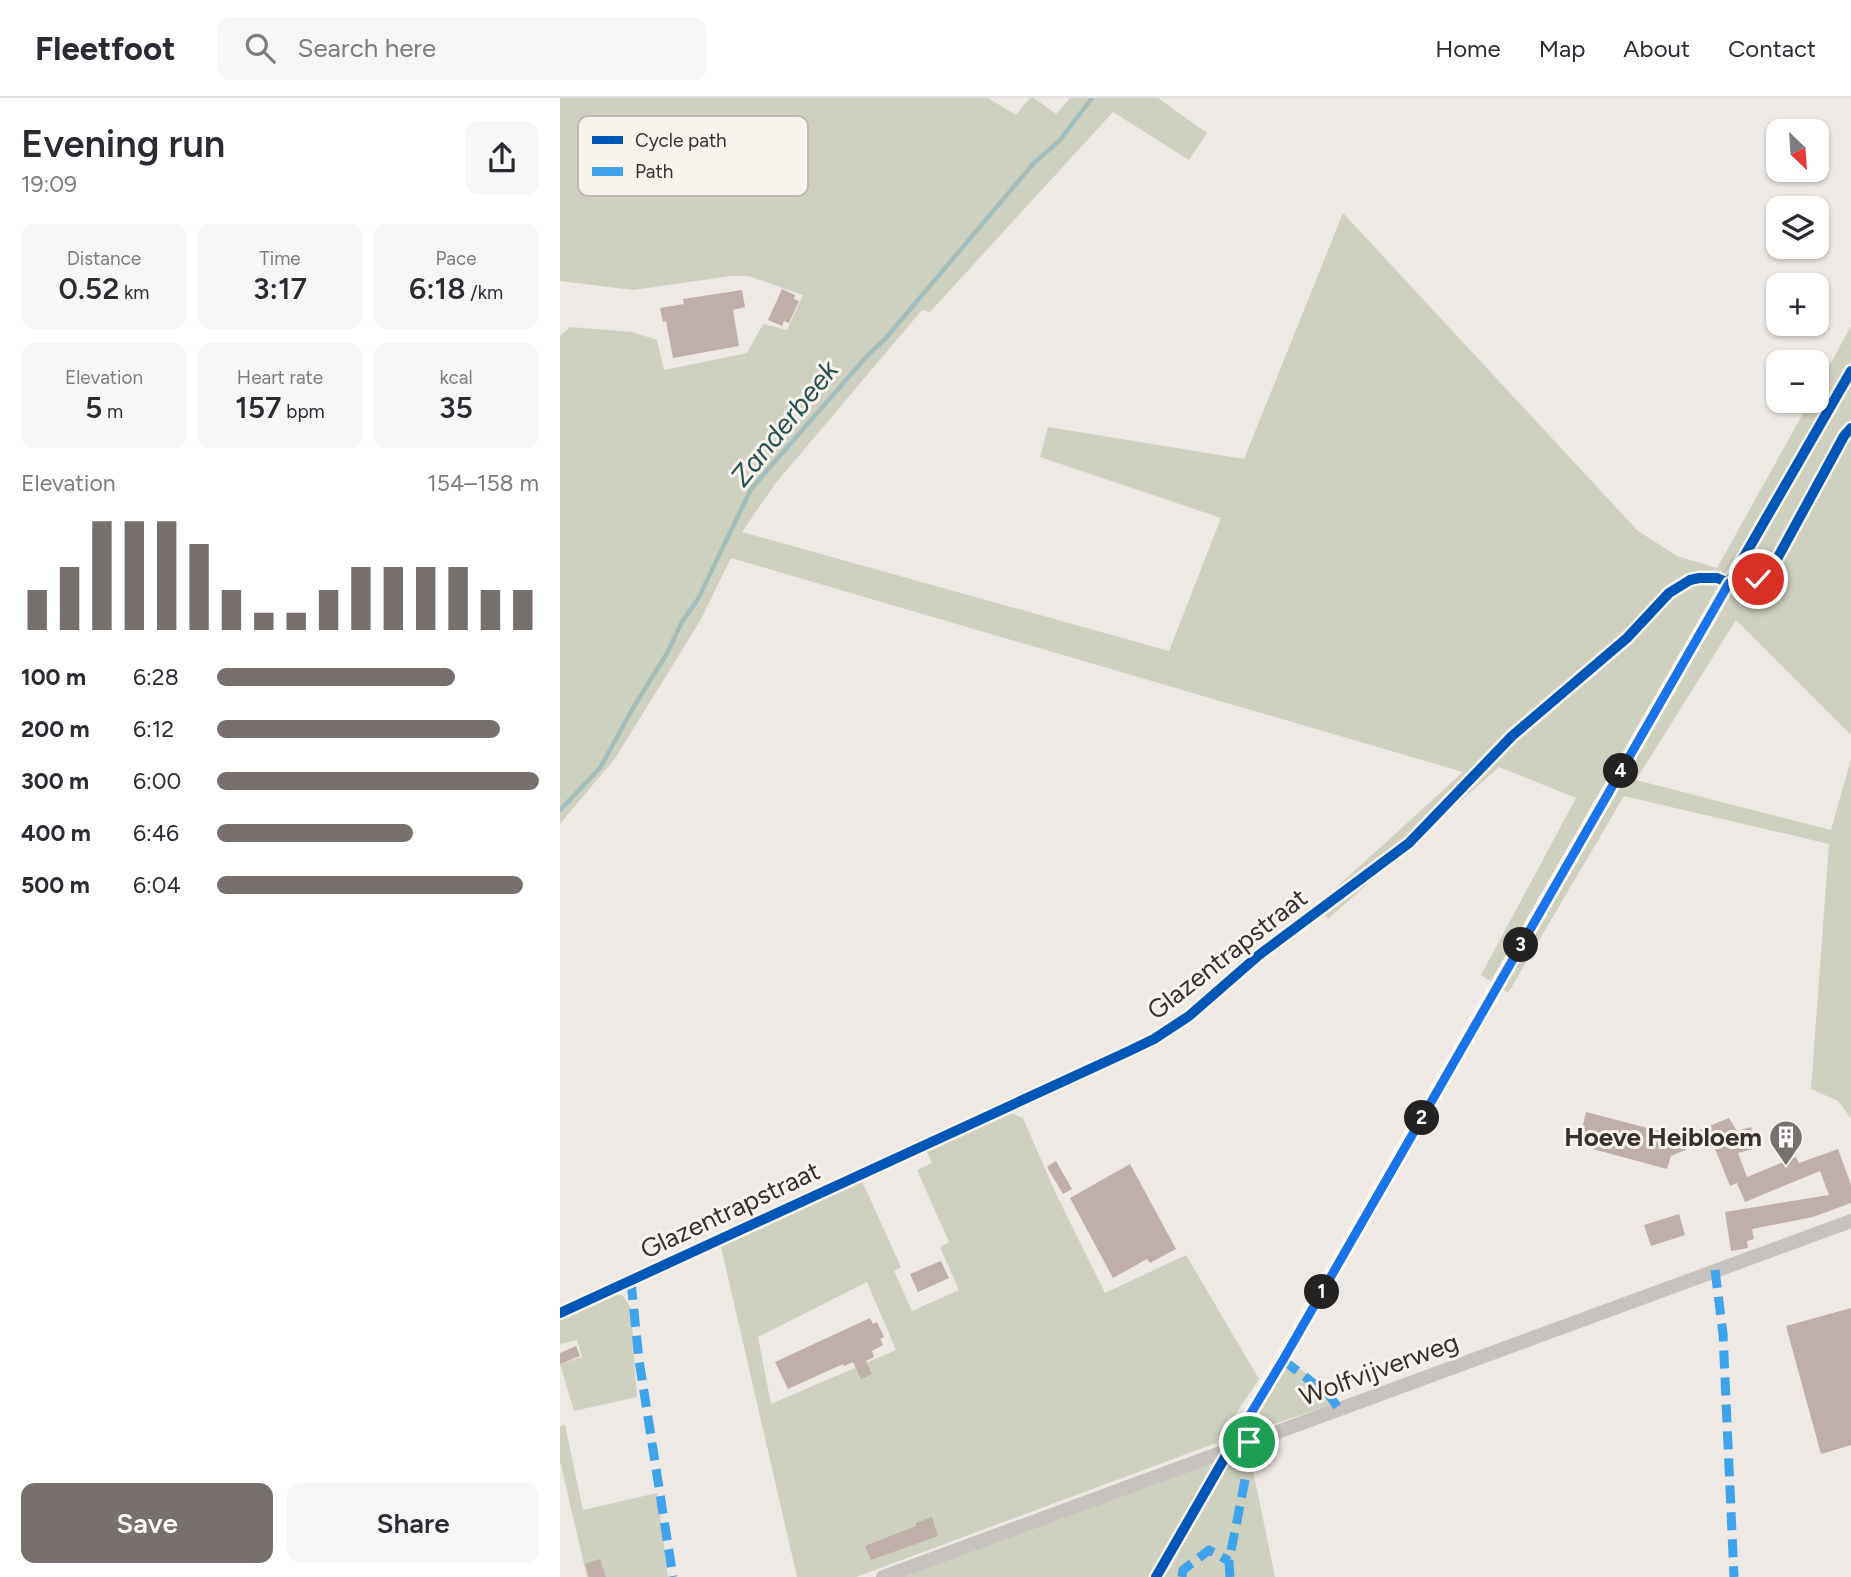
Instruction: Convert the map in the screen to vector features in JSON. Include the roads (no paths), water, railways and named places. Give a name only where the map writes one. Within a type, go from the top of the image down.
[{"type":"street","name":"Glazentrapstraat","points":[[560,1313],[1154,1039],[1189,1016],[1259,955],[1409,843],[1512,736],[1627,638],[1669,593],[1690,580],[1717,578],[1729,583],[1746,583],[1771,570],[1844,436],[1851,428]]},
{"type":"street","name":"Wolfvijverweg","points":[[883,1577],[1851,1221]]},
{"type":"waterway","name":"Zanderbeek","points":[[560,810],[600,768],[666,655],[682,622],[698,599],[751,489],[866,357],[885,339],[1033,164],[1060,140],[1092,98]]},
{"type":"place","name":"Hoeve Heibloem","points":[[1786,1167]]}]
